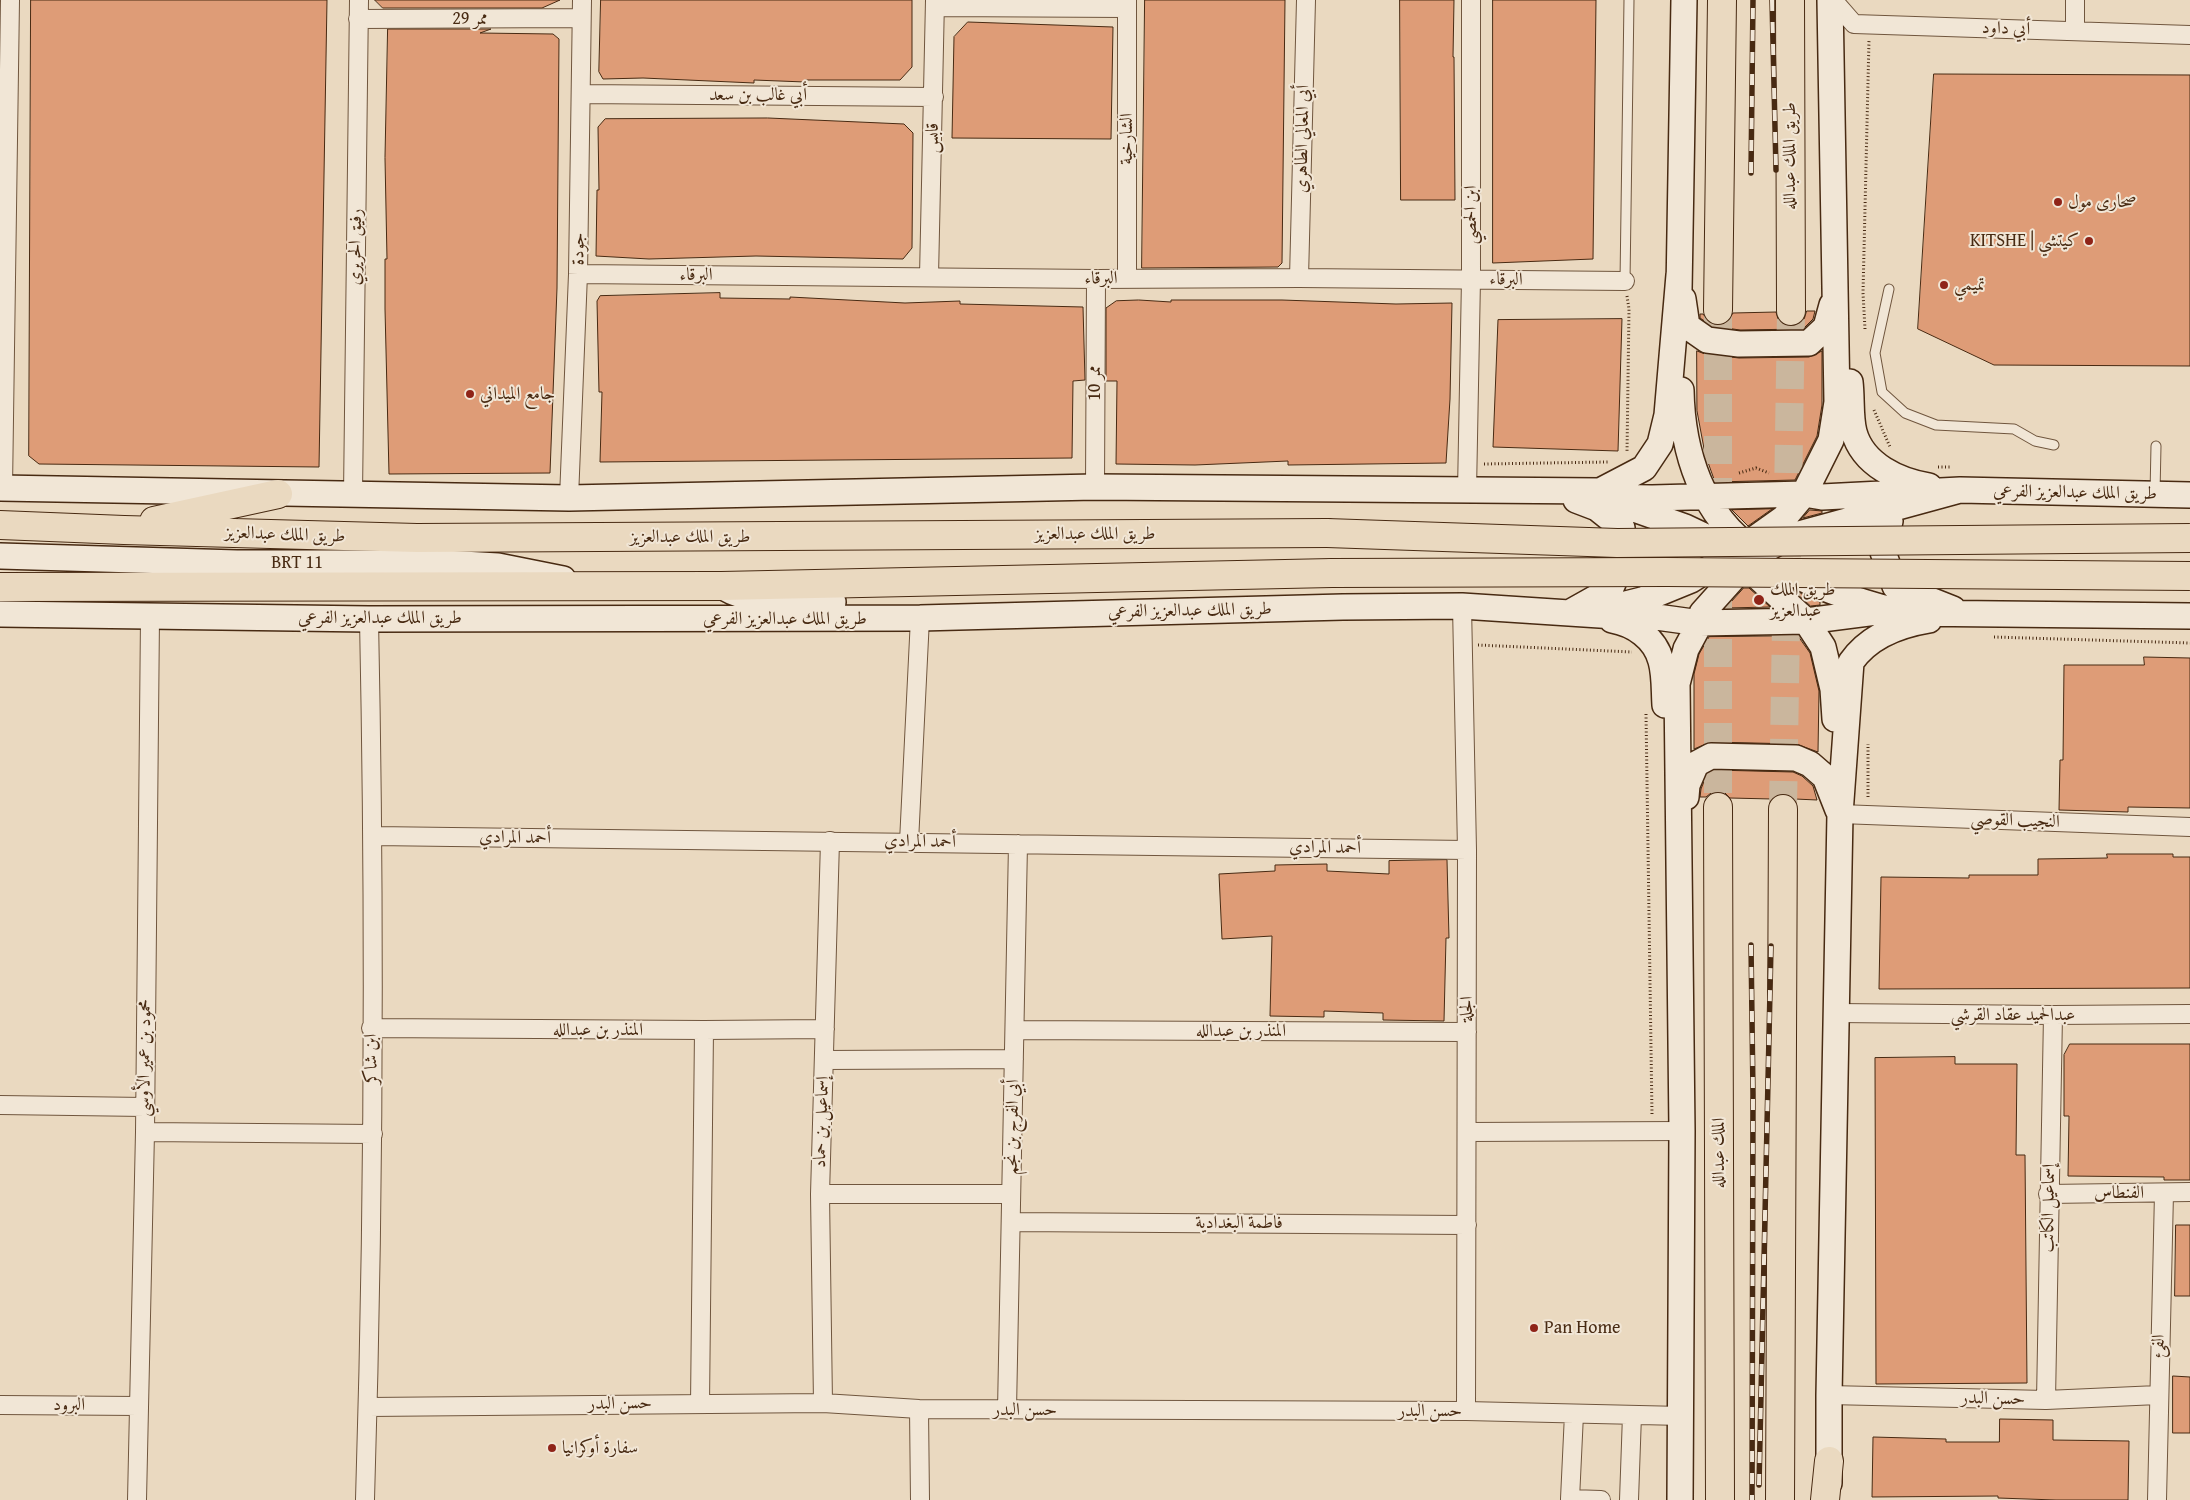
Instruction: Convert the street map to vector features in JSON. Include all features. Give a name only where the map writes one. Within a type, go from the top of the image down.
[{"type":"main road","points":[[1684,0],[1679,275],[1684,432],[1696,478],[1707,497],[1746,554],[1806,621],[1823,648],[1833,690],[1840,814]]},
{"type":"main road","points":[[1718,310],[1722,0]]},
{"type":"main road","name":"طريق الملك عبدالله","points":[[1790,0],[1791,311]]},
{"type":"main road","points":[[1680,1500],[1682,1416],[1682,1131],[1677,684],[1686,649],[1700,623],[1702,613],[1746,554],[1784,518],[1804,494],[1831,440],[1837,402],[1831,0]]},
{"type":"main road","points":[[1679,275],[1687,326],[1707,340],[1739,344],[1810,343],[1826,328],[1832,310],[1834,208]]},
{"type":"main road","points":[[1834,208],[1854,433],[1883,451],[1883,470],[1913,483],[1960,479]]},
{"type":"main road","points":[[2,488],[569,498],[1095,487],[1600,491],[1644,468],[1660,444],[1667,415],[1679,275]]},
{"type":"main road","points":[[1553,492],[1599,497],[1707,497],[1804,494],[1822,497],[1960,479]]},
{"type":"main road","points":[[1569,613],[1628,604],[1650,597],[1788,537],[1960,479]]},
{"type":"main road","points":[[1960,479],[1902,511],[1890,521],[1883,552],[1895,586],[1963,614]]},
{"type":"main road","name":"طريق الملك عبدالعزيز الفرعي","points":[[1960,479],[2155,495],[2190,495]]},
{"type":"main road","points":[[1553,492],[1597,508],[1622,528],[1625,556],[1610,590],[1569,613]]},
{"type":"main road","points":[[124,530],[151,522],[278,494]]},
{"type":"main road","points":[[1599,497],[1685,527],[1818,586],[1892,610],[1923,614],[2190,616]]},
{"type":"main road","name":"طريق الملك عبدالعزيز","points":[[3,526],[417,538],[1327,533],[1617,543],[2190,538]]},
{"type":"main road","name":"BRT 11","points":[[0,556],[237,563],[434,563],[498,566],[591,585]]},
{"type":"main road","points":[[0,587],[721,586],[1332,573],[1666,572],[2190,576]]},
{"type":"main road","points":[[721,586],[736,594],[757,600],[862,603],[974,602],[1021,614]]},
{"type":"main road","name":"طريق الملك عبدالعزيز الفرعي","points":[[0,614],[369,619],[920,618],[1021,614],[1462,606],[1569,613]]},
{"type":"main road","points":[[1569,613],[1642,615],[1700,623],[1806,621],[1892,610]]},
{"type":"main road","points":[[1569,613],[1623,622],[1637,628],[1652,642],[1661,661],[1680,860]]},
{"type":"main road","points":[[1830,1500],[1829,1395],[1840,814],[1851,662],[1857,653],[1881,634],[1914,622],[1963,614]]},
{"type":"main road","points":[[1680,860],[1687,785],[1696,764],[1711,756],[1796,758],[1810,764],[1825,777],[1840,814]]},
{"type":"main road","name":"الملك عبدالله","points":[[1718,807],[1720,1500]]},
{"type":"main road","points":[[1780,1500],[1783,809]]},
{"type":"main road","points":[[1825,1500],[1829,1461]]},
{"type":"street","points":[[2,488],[10,0]]},
{"type":"street","name":"رفيق الحريري","points":[[353,494],[359,0]]},
{"type":"street","name":"جودة","points":[[569,498],[578,274],[582,0]]},
{"type":"street","name":"أبي المعالي الطاهري","points":[[1299,278],[1306,0]]},
{"type":"street","name":"ابن الحمصي","points":[[1467,491],[1471,279],[1471,0]]},
{"type":"street","name":"أبي داود","points":[[1831,0],[1854,24],[2190,35]]},
{"type":"street","points":[[2075,0],[2075,32]]},
{"type":"street","points":[[935,3],[1127,4]]},
{"type":"street","name":"قابس","points":[[930,276],[935,3]]},
{"type":"street","name":"الشارخية","points":[[1127,4],[1127,278]]},
{"type":"street","name":"ممر 29","points":[[358,19],[581,18]]},
{"type":"street","name":"أبي غالب بن سعد","points":[[582,94],[934,97]]},
{"type":"street","name":"البرقاء","points":[[578,274],[1096,279],[1299,278],[1625,281]]},
{"type":"street","name":"ممر 10","points":[[1095,487],[1096,279]]},
{"type":"street","name":"الجلة","points":[[1462,606],[1467,850],[1466,1412]]},
{"type":"street","name":"محمود بن عمير الأوسي","points":[[137,1500],[145,1132],[150,617]]},
{"type":"street","points":[[909,842],[920,618]]},
{"type":"street","name":"ابن شاكر","points":[[365,1500],[373,1134],[371,1028],[374,836],[369,619]]},
{"type":"street","name":"النجيب القوصي","points":[[1840,814],[2190,827]]},
{"type":"street","name":"أحمد المرادي","points":[[374,836],[1467,850]]},
{"type":"street","name":"إسماعيل بن حماد","points":[[823,1403],[820,1194],[830,842]]},
{"type":"street","name":"أبي الفرج بن نجم","points":[[1007,1410],[1018,844]]},
{"type":"street","name":"عبدالحميد عقاد القرشي","points":[[1836,1013],[2190,1014]]},
{"type":"street","name":"إسماعيل الكاتب","points":[[2046,1400],[2048,1194],[2053,1015]]},
{"type":"street","name":"المنذر بن عبدالله","points":[[371,1028],[825,1029]]},
{"type":"street","points":[[700,1404],[704,1030]]},
{"type":"street","name":"المنذر بن عبدالله","points":[[1015,1030],[1467,1032]]},
{"type":"street","points":[[824,1060],[1014,1059]]},
{"type":"street","points":[[0,1105],[145,1107]]},
{"type":"street","points":[[1467,1132],[1682,1131]]},
{"type":"street","points":[[145,1132],[373,1134]]},
{"type":"street","name":"الفنطاس","points":[[2048,1194],[2190,1192]]},
{"type":"street","name":"الفئ","points":[[2156,1500],[2164,1193]]},
{"type":"street","points":[[820,1194],[1011,1194]]},
{"type":"street","name":"فاطمة البغدادية","points":[[1011,1222],[1467,1225]]},
{"type":"street","name":"حسن البدر","points":[[1829,1395],[2046,1400],[2158,1395]]},
{"type":"street","name":"حسن البدر","points":[[368,1407],[823,1403],[919,1410],[1466,1412],[1682,1416]]},
{"type":"street","name":"البرود","points":[[0,1405],[139,1406]]},
{"type":"street","points":[[919,1410],[920,1500]]},
{"type":"street","points":[[1574,1414],[1570,1499],[1600,1500]]},
{"type":"street","points":[[1629,1500],[1632,1415]]},
{"type":"lane","points":[[1625,281],[1629,0]]},
{"type":"lane","points":[[1889,289],[1875,352],[1882,392],[1905,413],[1936,425],[2014,429],[2034,442],[2054,445]]},
{"type":"lane","points":[[2155,495],[2156,446]]},
{"type":"path","points":[[1866,333],[1863,293],[1870,25]]},
{"type":"path","points":[[1625,281],[1629,309],[1627,462]]},
{"type":"path","points":[[1872,406],[1883,451]]},
{"type":"path","points":[[1467,464],[1617,462]]},
{"type":"path","points":[[1930,466],[1960,479]]},
{"type":"path","points":[[1990,637],[2190,643]]},
{"type":"path","points":[[1463,644],[1630,652],[1635,657]]},
{"type":"path","points":[[1646,706],[1652,1131]]},
{"type":"path","points":[[1868,740],[1868,815]]},
{"type":"building","points":[[31,0],[327,0],[319,467],[39,464],[29,456]]},
{"type":"building","points":[[375,0],[560,0],[542,8],[383,8]]},
{"type":"building","points":[[601,0],[912,0],[912,67],[900,80],[805,80],[805,82],[754,80],[754,83],[643,78],[603,79],[599,72]]},
{"type":"building","points":[[1145,0],[1285,0],[1282,263],[1278,267],[1142,268]]},
{"type":"building","points":[[1400,0],[1454,0],[1455,200],[1401,200]]},
{"type":"building","points":[[1493,0],[1596,0],[1593,259],[1493,263]]},
{"type":"building","points":[[968,22],[1113,27],[1111,139],[952,138],[954,37]]},
{"type":"building","points":[[388,29],[491,29],[480,33],[553,34],[559,39],[557,288],[550,473],[389,474],[385,309],[385,259],[387,259],[385,158]]},
{"type":"building","name":"صحارى مول","points":[[1934,74],[2190,75],[2190,366],[1994,365],[1918,329]]},
{"type":"building","points":[[768,118],[904,124],[913,133],[912,248],[903,259],[756,256],[649,259],[596,256],[597,190],[599,190],[598,127],[605,119]]},
{"type":"building","points":[[720,293],[720,298],[790,299],[790,297],[905,303],[960,301],[960,304],[1083,307],[1085,380],[1073,381],[1072,458],[600,462],[602,392],[599,392],[597,301],[600,296]]},
{"type":"building","points":[[1171,300],[1282,300],[1396,304],[1452,303],[1450,399],[1446,463],[1288,465],[1288,461],[1195,465],[1116,464],[1117,381],[1106,381],[1106,308],[1116,301],[1171,302]]},
{"type":"building","points":[[1807,311],[1815,311],[1813,319],[1803,329],[1740,330],[1712,326],[1700,318],[1700,314],[1703,314],[1710,323],[1718,326],[1726,323],[1733,313],[1776,312],[1778,319],[1783,324],[1792,327],[1798,325],[1804,319]]},
{"type":"building","points":[[1622,319],[1618,451],[1493,447],[1498,320]]},
{"type":"building","points":[[1697,351],[1705,354],[1739,358],[1809,357],[1822,351],[1822,405],[1817,436],[1795,480],[1715,482],[1705,454],[1697,411]]},
{"type":"building","points":[[1772,509],[1748,526],[1732,510]]},
{"type":"building","points":[[1810,510],[1822,511],[1822,513],[1803,518]]},
{"type":"building","points":[[1744,588],[1749,588],[1770,607],[1726,608]]},
{"type":"building","points":[[1793,590],[1820,602],[1820,605],[1811,606]]},
{"type":"building","points":[[1798,636],[1810,653],[1819,691],[1818,752],[1796,744],[1711,742],[1694,749],[1694,674],[1699,654],[1709,637]]},
{"type":"building","points":[[2144,657],[2190,658],[2190,808],[2128,807],[2128,812],[2059,810],[2060,760],[2063,760],[2064,665],[2144,665]]},
{"type":"building","points":[[1714,770],[1793,772],[1802,776],[1813,786],[1817,800],[1795,799],[1784,793],[1776,795],[1772,799],[1730,798],[1725,793],[1718,791],[1706,797],[1700,797],[1707,774]]},
{"type":"building","points":[[2107,854],[2173,854],[2173,857],[2190,857],[2190,988],[1879,989],[1881,877],[1969,878],[1969,875],[2038,875],[2038,859],[2107,858]]},
{"type":"building","points":[[1447,860],[1449,938],[1446,938],[1444,1021],[1383,1020],[1383,1013],[1324,1011],[1324,1017],[1270,1016],[1272,936],[1222,939],[1219,874],[1275,871],[1275,865],[1327,864],[1327,871],[1389,874],[1389,861]]},
{"type":"building","points":[[2070,1044],[2190,1044],[2190,1180],[2164,1180],[2164,1177],[2068,1176],[2069,1116],[2064,1116],[2064,1055]]},
{"type":"building","points":[[1955,1057],[1955,1064],[2017,1064],[2016,1155],[2025,1155],[2027,1383],[1876,1384],[1875,1058]]},
{"type":"building","points":[[2176,1225],[2190,1225],[2190,1296],[2175,1296]]},
{"type":"building","points":[[2173,1376],[2190,1377],[2190,1433],[2173,1433]]},
{"type":"building","points":[[2000,1419],[2053,1420],[2053,1440],[2129,1441],[2128,1500],[2056,1500],[1998,1498],[1998,1496],[1872,1497],[1873,1437],[1946,1439],[1946,1442],[1999,1442]]},
{"type":"tunnel","points":[[1718,310],[1718,521]]},
{"type":"tunnel","points":[[1783,809],[1791,311]]},
{"type":"tunnel","points":[[1718,597],[1718,807]]},
{"type":"railway","points":[[1751,173],[1753,0]]},
{"type":"railway","points":[[1772,0],[1776,170]]},
{"type":"railway","points":[[1751,945],[1753,1094],[1752,1500]]},
{"type":"railway","points":[[1759,1485],[1771,946]]},
{"type":"place","name":"صحارى مول","points":[[2058,202]]},
{"type":"place","name":"KITSHE | كيتشي","points":[[2089,241]]},
{"type":"place","name":"تمیمي","points":[[1944,285]]},
{"type":"place","name":"جامع الميداني","points":[[470,394]]},
{"type":"place","name":"طريق الملك عبدالعزيز","points":[[1759,600]]},
{"type":"place","name":"Pan Home","points":[[1534,1328]]},
{"type":"place","name":"سفارة أوكرانيا","points":[[552,1448]]}]
